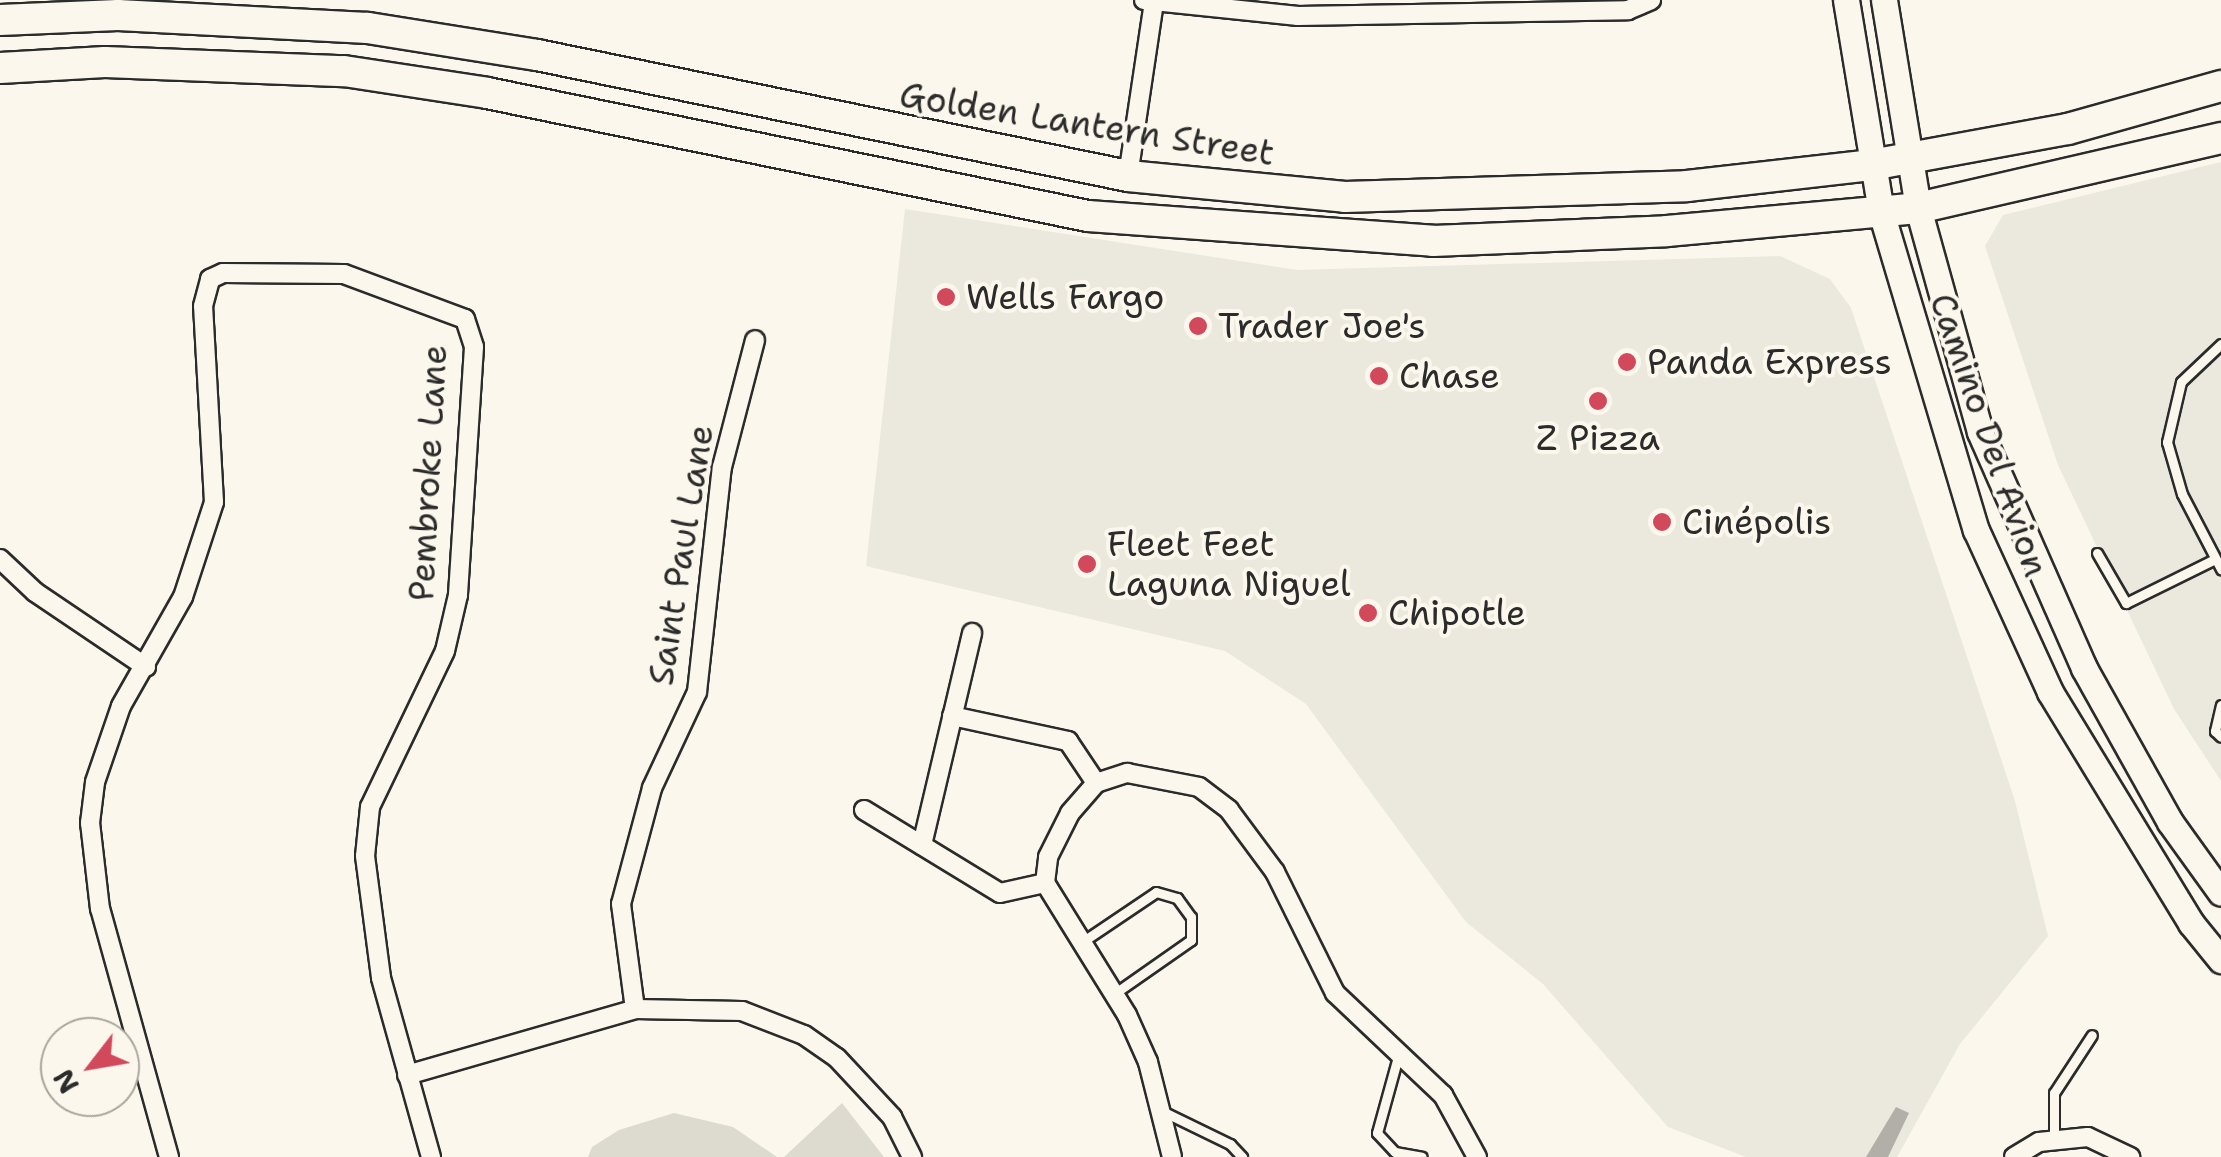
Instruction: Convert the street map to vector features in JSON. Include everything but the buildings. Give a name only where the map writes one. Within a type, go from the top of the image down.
[{"type":"main road","name":"Camino Del Avion","points":[[1846,0],[1881,212],[1934,404],[1976,530],[2050,692],[2191,923],[2221,960]]},
{"type":"main road","name":"Camino Del Avion","points":[[1884,0],[1918,208],[1980,432],[2043,585],[2170,822],[2221,893]]},
{"type":"main road","name":"Golden Lantern Street","points":[[0,20],[118,16],[368,28],[537,55],[1128,176],[1273,193],[1458,196],[1687,186],[1908,160],[2068,130],[2221,86]]},
{"type":"main road","points":[[0,68],[105,62],[344,71],[487,93],[1088,216],[1308,236],[1597,235],[1881,212],[1918,208],[2221,138]]},
{"type":"street","points":[[1128,176],[1149,1],[1298,16],[1628,10],[1651,0]]},
{"type":"street","name":"Pembroke Lane","points":[[146,668],[183,597],[214,502],[204,306],[210,280],[223,273],[344,274],[466,319],[474,347],[458,594],[444,650],[370,807],[365,856],[381,978],[431,1157]]},
{"type":"street","name":"Saint Paul Lane","points":[[635,1009],[622,904],[652,788],[697,692],[722,468],[755,340]]},
{"type":"street","points":[[0,559],[35,592],[146,668],[121,706],[95,782],[90,866],[169,1157]]},
{"type":"street","points":[[922,845],[972,632]]},
{"type":"street","points":[[952,716],[1068,741],[1096,783]]},
{"type":"street","points":[[1172,1157],[1148,1062],[1113,994],[1045,882],[1059,833],[1096,783],[1127,772],[1160,775],[1198,788],[1229,810],[1275,872],[1334,993],[1443,1094],[1477,1157]]},
{"type":"street","points":[[864,810],[1000,893],[1045,882]]},
{"type":"street","points":[[408,1075],[635,1009],[716,1007],[804,1035],[869,1086],[912,1157]]},
{"type":"street","points":[[2014,1157],[2054,1140],[2088,1138],[2130,1157]]},
{"type":"lane","points":[[2221,344],[2181,382],[2168,442],[2182,494],[2221,570]]},
{"type":"lane","points":[[2096,554],[2126,603],[2216,558]]},
{"type":"lane","points":[[2221,706],[2216,731],[2221,737]]},
{"type":"lane","points":[[1080,944],[1156,892],[1177,898],[1191,917],[1191,940],[1113,994]]},
{"type":"lane","points":[[2054,1140],[2054,1093],[2092,1035]]},
{"type":"lane","points":[[1400,1053],[1377,1133],[1395,1152],[1422,1157]]},
{"type":"lane","points":[[1162,1112],[1230,1144],[1242,1157]]},
{"type":"shaded area","points":[[2221,162],[2221,781],[2174,709],[2058,465],[1985,246],[2003,215]]},
{"type":"shaded area","points":[[905,209],[1297,270],[1780,256],[1830,279],[1851,308],[2015,801],[2048,936],[1960,1044],[1897,1157],[1746,1157],[1668,1127],[1543,984],[1466,922],[1306,704],[1225,651],[866,566]]},
{"type":"shaded area","points":[[842,1103],[884,1157],[784,1157]]},
{"type":"shaded area","points":[[1896,1107],[1909,1113],[1888,1157],[1866,1157]]},
{"type":"shaded area","points":[[674,1113],[733,1127],[777,1157],[588,1157],[592,1147],[619,1130]]},
{"type":"place","name":"Wells Fargo","points":[[946,297]]},
{"type":"place","name":"Trader Joe's","points":[[1198,326]]},
{"type":"place","name":"Panda Express","points":[[1627,362]]},
{"type":"place","name":"Chase","points":[[1379,376]]},
{"type":"place","name":"Z Pizza","points":[[1598,401]]},
{"type":"place","name":"Cinépolis","points":[[1662,522]]},
{"type":"place","name":"Fleet Feet Laguna Niguel","points":[[1087,564]]},
{"type":"place","name":"Chipotle","points":[[1368,613]]}]
